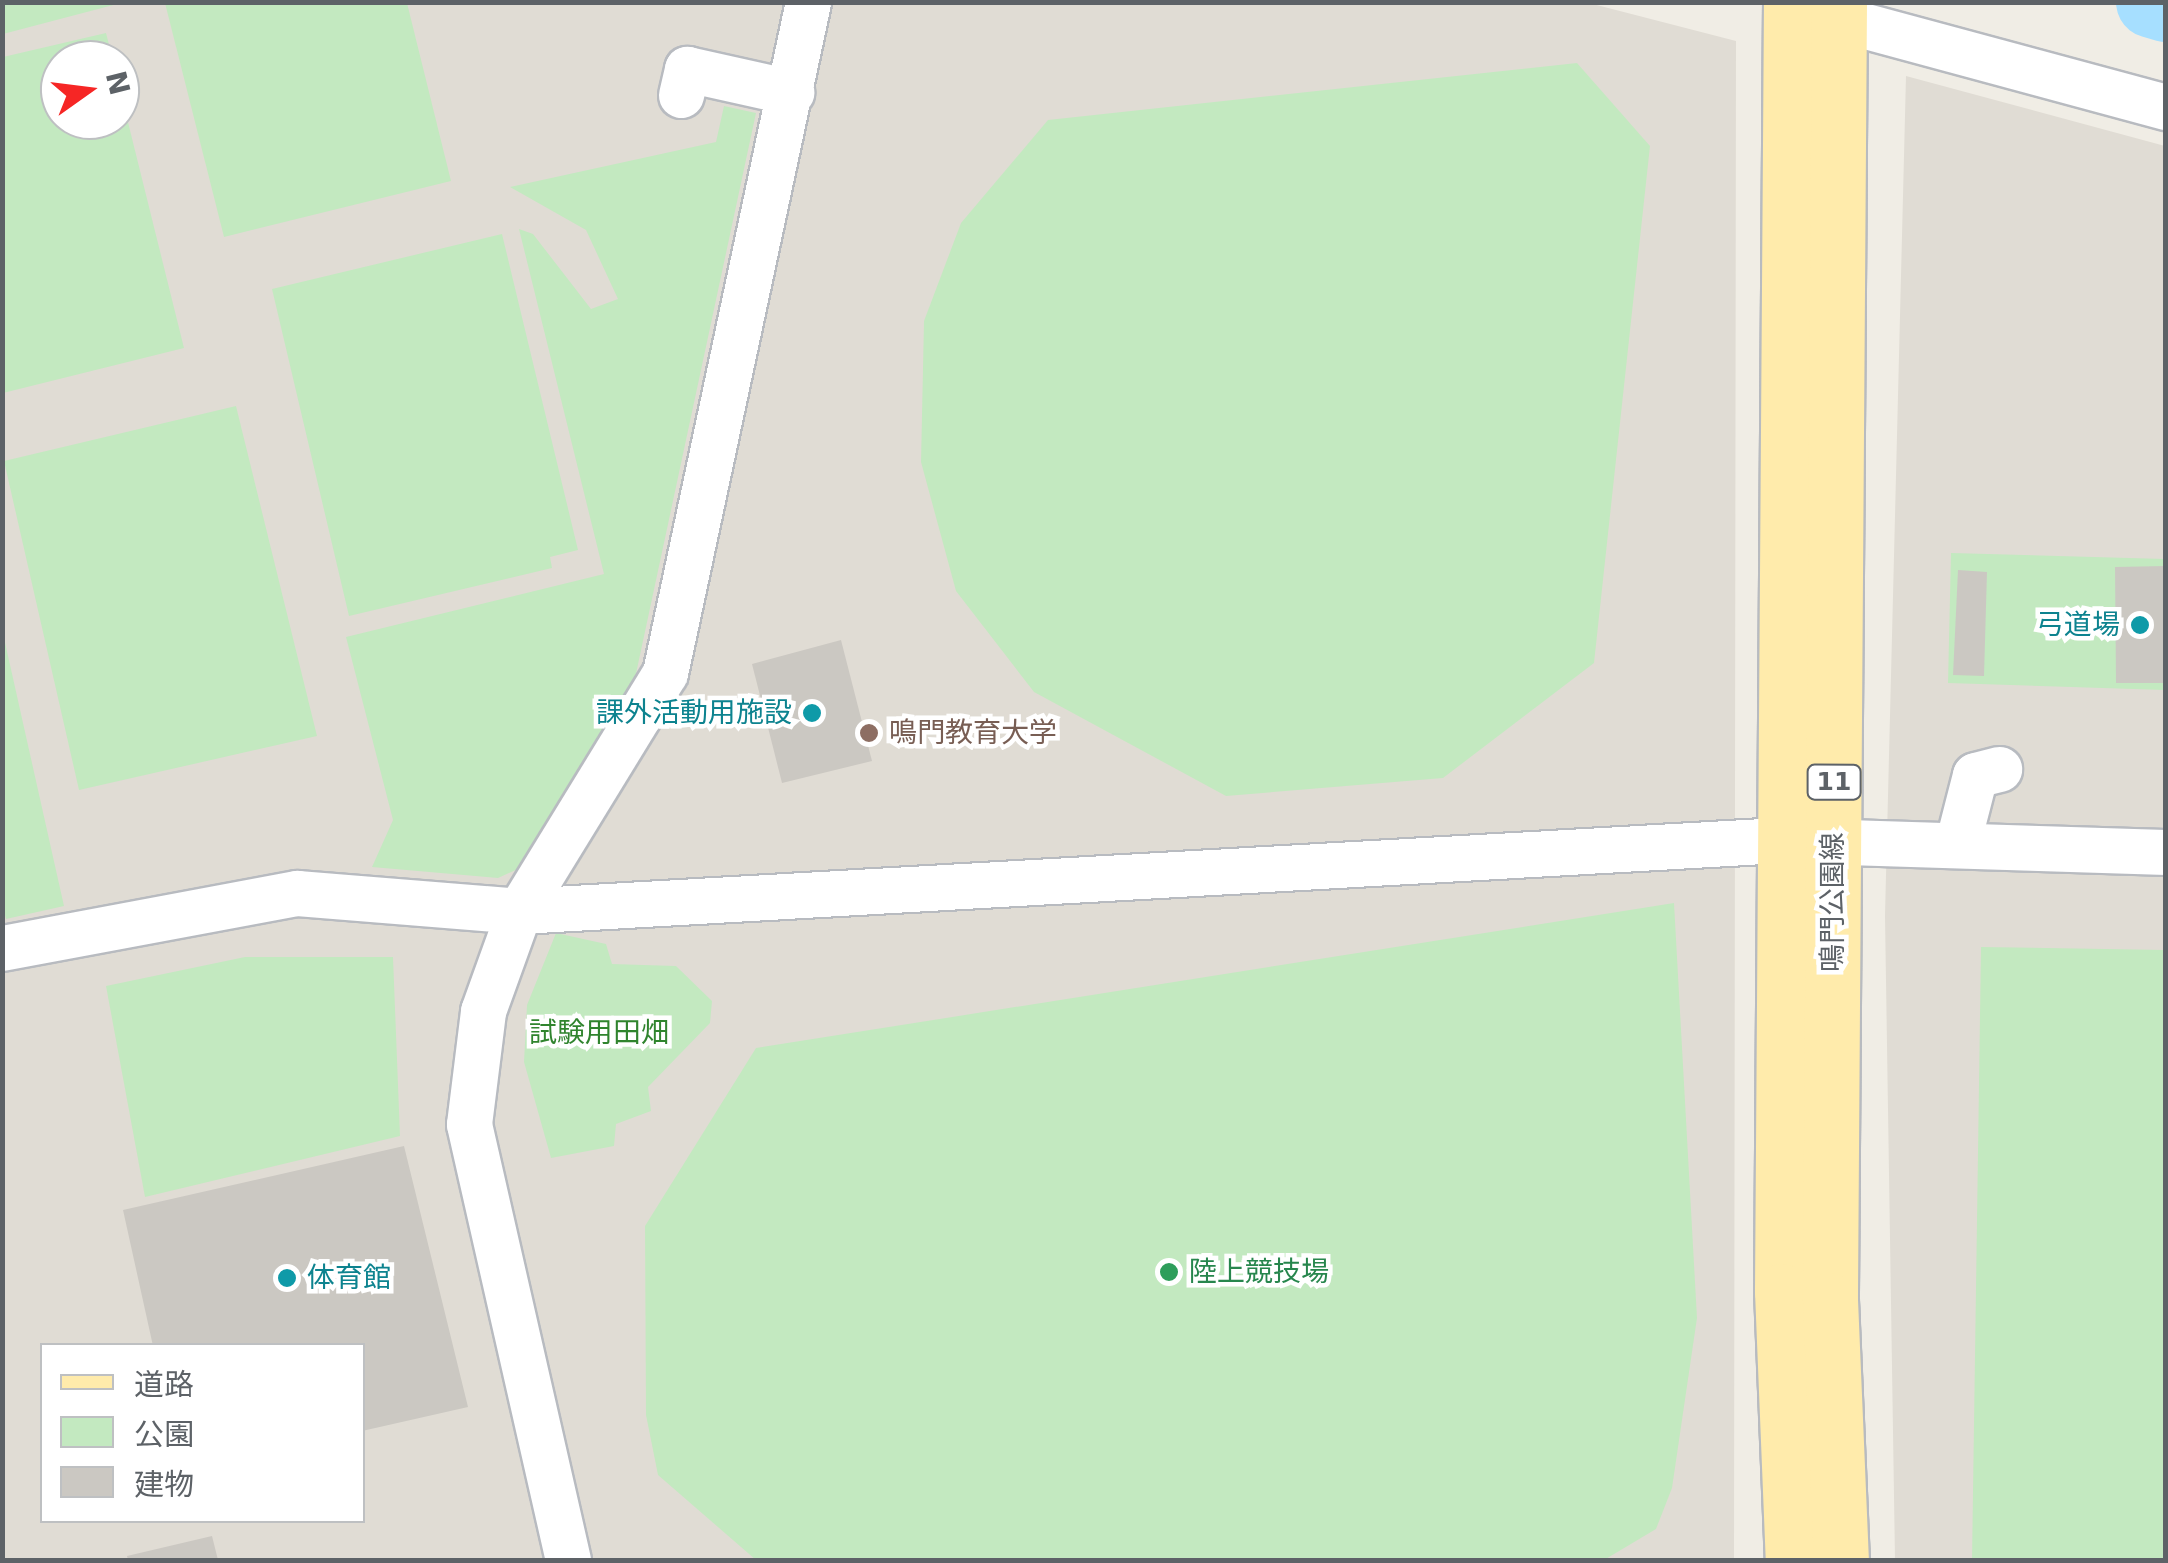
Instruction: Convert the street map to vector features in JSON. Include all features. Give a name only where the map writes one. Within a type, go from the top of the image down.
[{"type":"main road","name":"鳴門公園線","points":[[1793,1560],[1808,842],[1808,6]]},
{"type":"main road","name":"鳴門公園線","points":[[1808,842],[1842,1560]]},
{"type":"street","points":[[568,1560],[469,1124],[483,1011],[519,910],[665,673],[808,2]]},
{"type":"street","points":[[1808,6],[2166,107]]},
{"type":"street","points":[[682,95],[687,69],[791,92]]},
{"type":"street","points":[[1957,846],[1974,774],[1998,769]]},
{"type":"street","points":[[2,948],[297,893],[519,910],[1808,842],[2166,852]]},
{"type":"shaded area","name":"鳴門教育大学","points":[[1585,2],[1736,41],[1734,1560],[3,1560],[3,3]]},
{"type":"shaded area","points":[[1906,76],[2165,146],[2166,1560],[1895,1560],[1885,916]]},
{"type":"green space","points":[[3,2],[121,2],[121,3],[3,34]]},
{"type":"green space","points":[[165,3],[407,3],[451,181],[224,237]]},
{"type":"green space","points":[[106,33],[108,40],[76,40]]},
{"type":"green space","points":[[40,48],[40,140],[132,140],[184,348],[3,393],[3,57]]},
{"type":"green space","points":[[1577,63],[1650,146],[1594,663],[1443,778],[1226,796],[1034,692],[956,591],[921,462],[924,321],[961,223],[1048,120]]},
{"type":"green space","points":[[724,106],[756,113],[634,683],[520,868],[498,878],[372,867],[393,820],[346,637],[604,574],[519,229],[533,234],[591,309],[618,299],[586,230],[510,187],[716,142]]},
{"type":"green space","points":[[502,234],[578,550],[550,557],[552,568],[349,616],[272,289]]},
{"type":"green space","points":[[236,406],[317,736],[79,790],[4,461]]},
{"type":"green space","points":[[1951,553],[2165,559],[2165,690],[1948,683]]},
{"type":"green space","points":[[2,629],[64,906],[6,919],[2,904]]},
{"type":"green space","name":"陸上競技場","points":[[1674,903],[1697,1318],[1672,1488],[1656,1529],[1604,1560],[756,1560],[658,1475],[646,1415],[645,1226],[756,1048]]},
{"type":"green space","name":"試験用田畑","points":[[556,933],[606,944],[612,964],[676,966],[712,1001],[710,1023],[648,1087],[651,1111],[616,1124],[614,1146],[551,1158],[524,1062],[527,1005]]},
{"type":"green space","points":[[1981,947],[2165,950],[2165,1560],[1972,1560]]},
{"type":"green space","points":[[245,957],[393,957],[400,1136],[145,1197],[106,986]]},
{"type":"building","name":"弓道場","points":[[2166,566],[2166,683],[2116,683],[2115,567]]},
{"type":"building","points":[[1958,570],[1987,572],[1984,676],[1953,675]]},
{"type":"building","name":"課外活動用施設","points":[[841,640],[872,761],[782,783],[752,664]]},
{"type":"building","name":"体育館","points":[[404,1146],[468,1407],[365,1430],[365,1343],[152,1343],[123,1210]]},
{"type":"building","points":[[212,1536],[218,1560],[128,1560],[127,1556]]},
{"type":"waterway","points":[[2152,2],[2166,6]]},
{"type":"place","name":"弓道場","points":[[2140,625]]},
{"type":"place","name":"課外活動用施設","points":[[812,713]]},
{"type":"place","name":"鳴門教育大学","points":[[869,733]]},
{"type":"place","name":"陸上競技場","points":[[1169,1272]]},
{"type":"place","name":"体育館","points":[[287,1278]]}]
